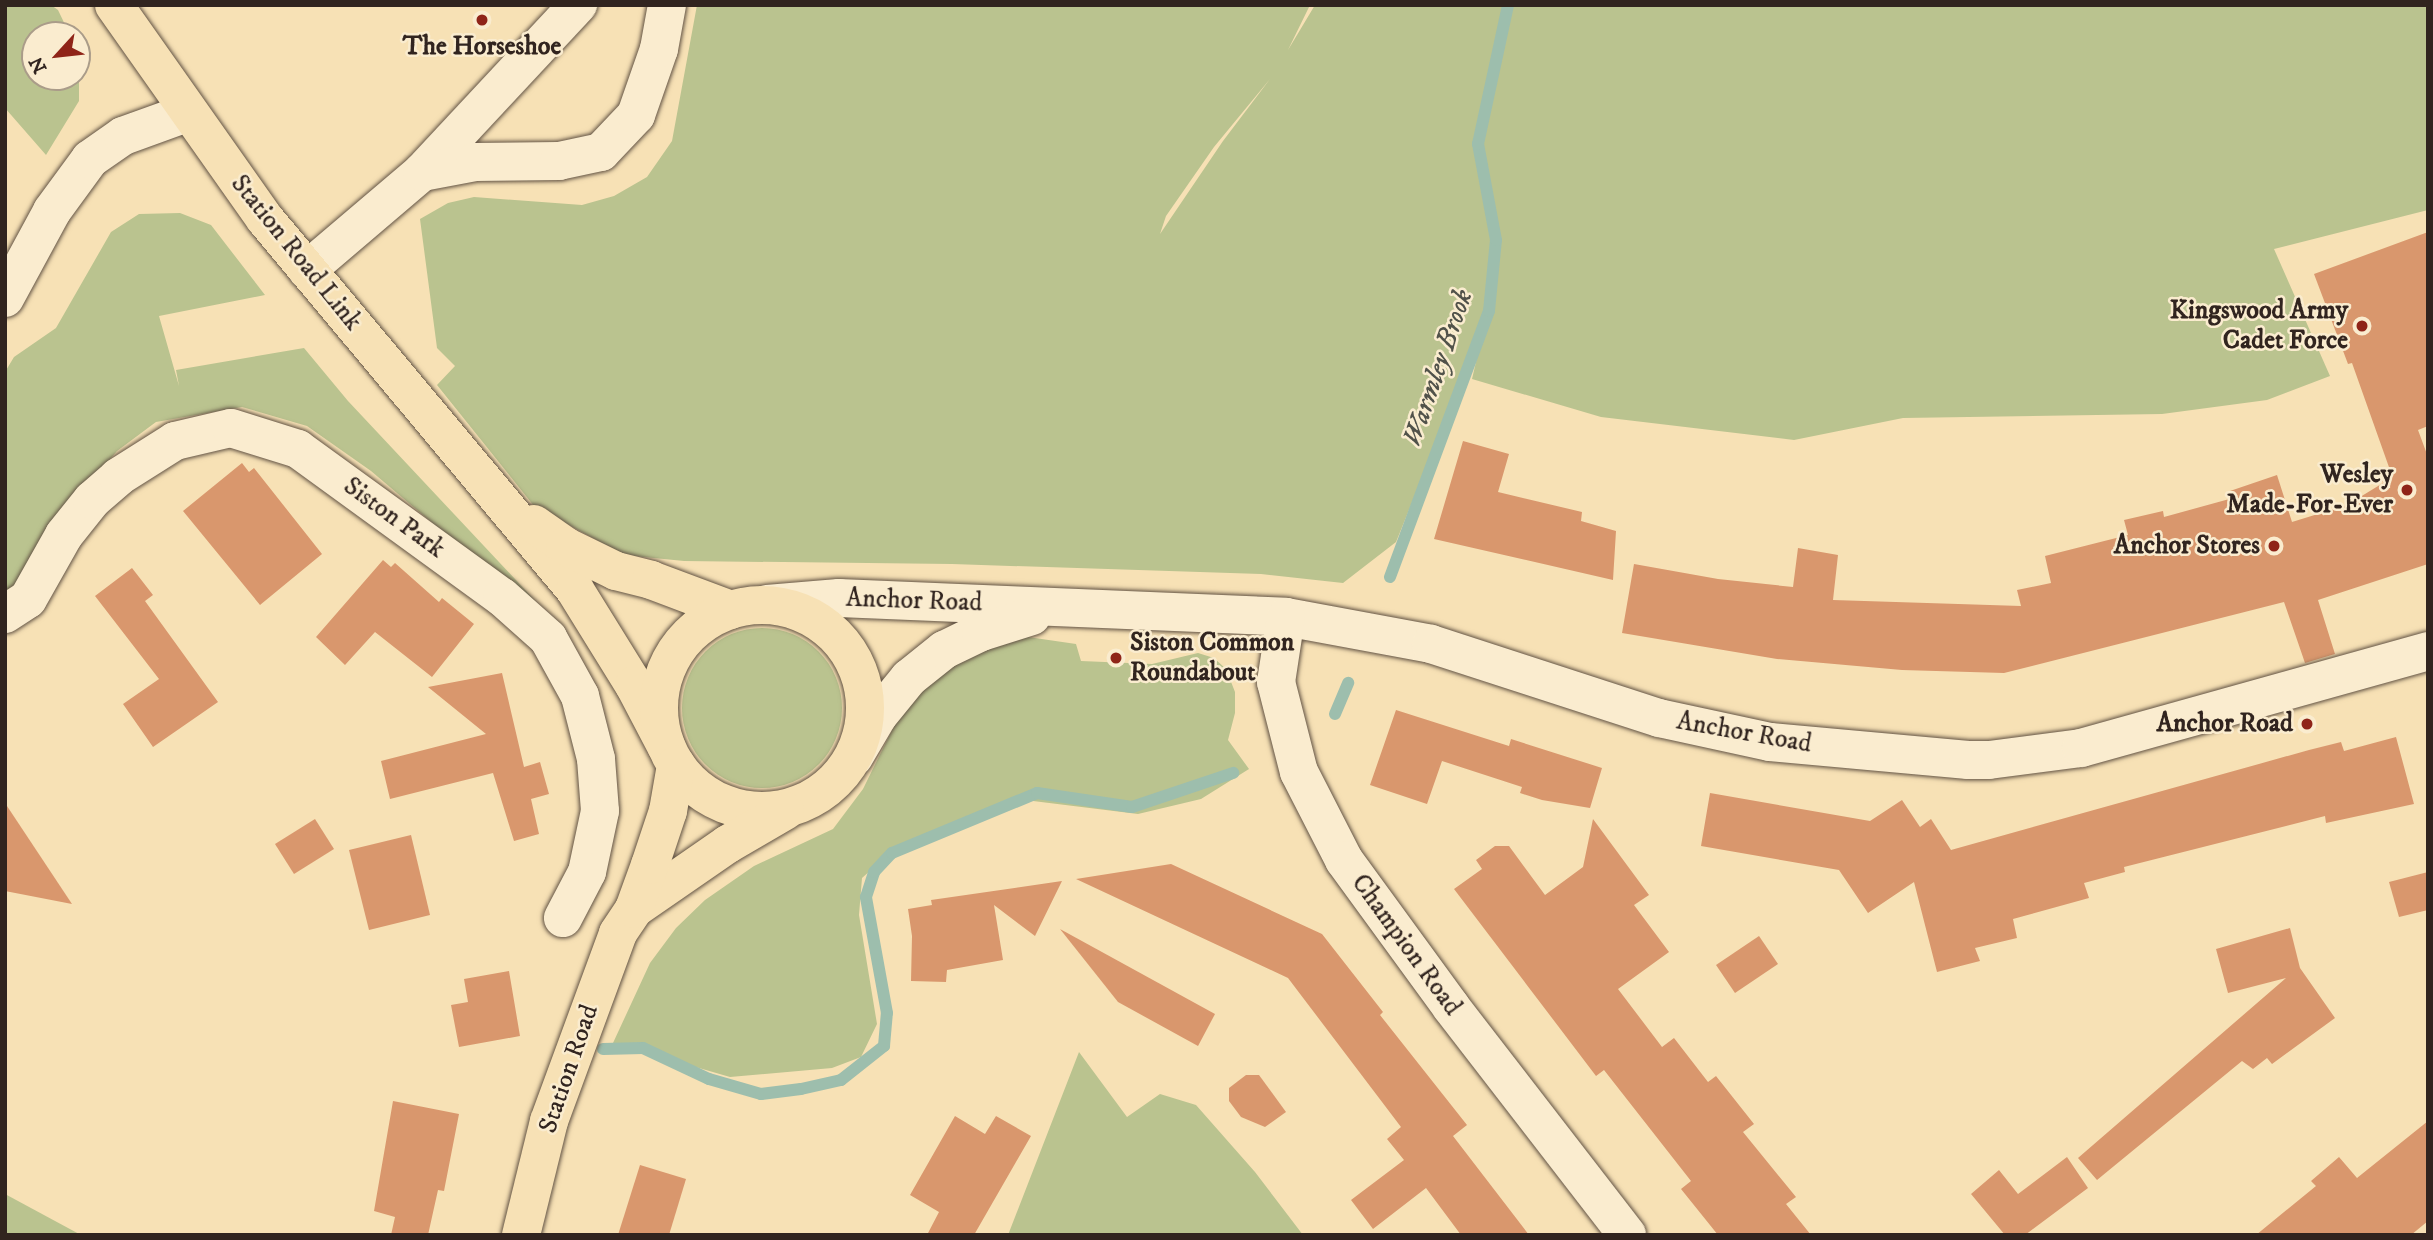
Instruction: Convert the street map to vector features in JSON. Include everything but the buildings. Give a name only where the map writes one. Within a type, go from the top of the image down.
[{"type":"main road","name":"Station Road Link","points":[[114,5],[187,113],[307,270],[490,492],[575,590],[634,685],[671,755]]},
{"type":"main road","name":"Station Road Link","points":[[490,492],[565,547],[606,566],[749,607]]},
{"type":"main road","points":[[749,607],[790,608],[822,624],[848,649],[857,666],[866,701],[865,722],[854,757],[820,795],[788,810],[744,811],[710,799],[685,777],[671,755],[659,722],[661,685],[677,648],[703,623],[749,607]]},
{"type":"main road","name":"Station Road","points":[[521,1235],[549,1121],[618,933],[634,909],[668,811],[671,755]]},
{"type":"main road","name":"Station Road","points":[[634,909],[728,844],[788,810]]},
{"type":"street","points":[[307,270],[422,172],[578,5]]},
{"type":"street","points":[[422,172],[475,162],[559,161],[601,152],[636,116],[659,49],[667,5]]},
{"type":"street","points":[[5,298],[52,211],[90,159],[123,136],[187,113]]},
{"type":"street","name":"Siston Park","points":[[5,614],[28,599],[64,535],[92,500],[118,477],[175,441],[230,428],[298,449],[502,597],[548,639],[580,696],[596,759],[600,811],[587,872],[563,918]]},
{"type":"street","name":"Anchor Road","points":[[749,607],[839,598],[1286,617],[1431,644],[1659,718],[1770,742],[1968,760],[1989,760],[2081,748],[2428,652]]},
{"type":"street","name":"Anchor Road","points":[[854,757],[878,716],[909,678],[944,650],[981,632],[1061,608]]},
{"type":"street","name":"Champion Road","points":[[1286,617],[1276,682],[1299,772],[1344,860],[1451,1007],[1627,1235]]},
{"type":"green space","points":[[5,5],[51,5],[58,10],[63,21],[21,21],[21,91],[79,91],[79,101],[46,155],[5,108]]},
{"type":"green space","points":[[697,5],[1310,5],[1288,50],[1315,5],[2428,5],[2428,210],[2274,249],[2330,376],[2267,400],[2162,414],[1903,418],[1794,440],[1601,417],[1472,379],[1486,319],[1396,542],[1343,583],[1261,574],[952,564],[684,561],[624,555],[534,506],[437,385],[455,366],[437,348],[420,219],[448,203],[474,197],[582,205],[614,196],[647,177],[672,141]],"holes":[[[1270,79],[1223,141],[1160,234],[1166,216],[1214,147]]]},
{"type":"green space","points":[[180,213],[211,225],[265,295],[159,316],[179,386],[176,370],[304,348],[348,401],[544,610],[540,614],[371,471],[307,426],[242,407],[156,422],[117,451],[87,486],[16,587],[5,592],[5,372],[14,357],[56,328],[111,232],[139,214]]},
{"type":"green space","points":[[762,628],[792,634],[818,652],[836,678],[842,708],[836,738],[818,764],[792,782],[762,788],[732,782],[706,764],[688,738],[682,708],[688,678],[706,652],[732,634]]},
{"type":"green space","points":[[1028,637],[1076,644],[1081,661],[1152,664],[1198,653],[1214,658],[1226,669],[1235,692],[1235,713],[1228,740],[1249,769],[1201,799],[1138,814],[1025,800],[880,862],[862,878],[859,915],[877,1024],[861,1057],[832,1068],[730,1077],[613,1043],[650,963],[676,928],[705,900],[754,866],[833,829],[863,789],[900,714],[927,680],[999,642]]},
{"type":"green space","points":[[1079,1052],[1127,1117],[1160,1094],[1196,1105],[1255,1172],[1303,1235],[1008,1235]]},
{"type":"green space","points":[[5,1194],[81,1235],[5,1235]]},
{"type":"waterway","name":"Warmley Brook","points":[[1390,577],[1489,311],[1496,240],[1478,144],[1508,5]]},
{"type":"waterway","name":"Warmley Brook","points":[[1335,714],[1348,683]]},
{"type":"waterway","name":"Warmley Brook","points":[[603,1049],[643,1048],[709,1079],[761,1094],[841,1080],[884,1046],[887,1013],[866,897],[874,872],[892,853],[1037,793],[1132,807],[1233,773]]},
{"type":"place","name":"The Horseshoe","points":[[482,20]]},
{"type":"place","name":"Kingswood Army Cadet Force","points":[[2362,326]]},
{"type":"place","name":"Wesley Made-For-Ever","points":[[2407,490]]},
{"type":"place","name":"Anchor Stores","points":[[2274,546]]},
{"type":"place","name":"Siston Common Roundabout","points":[[1116,658]]},
{"type":"place","name":"Anchor Road","points":[[2307,724]]}]
